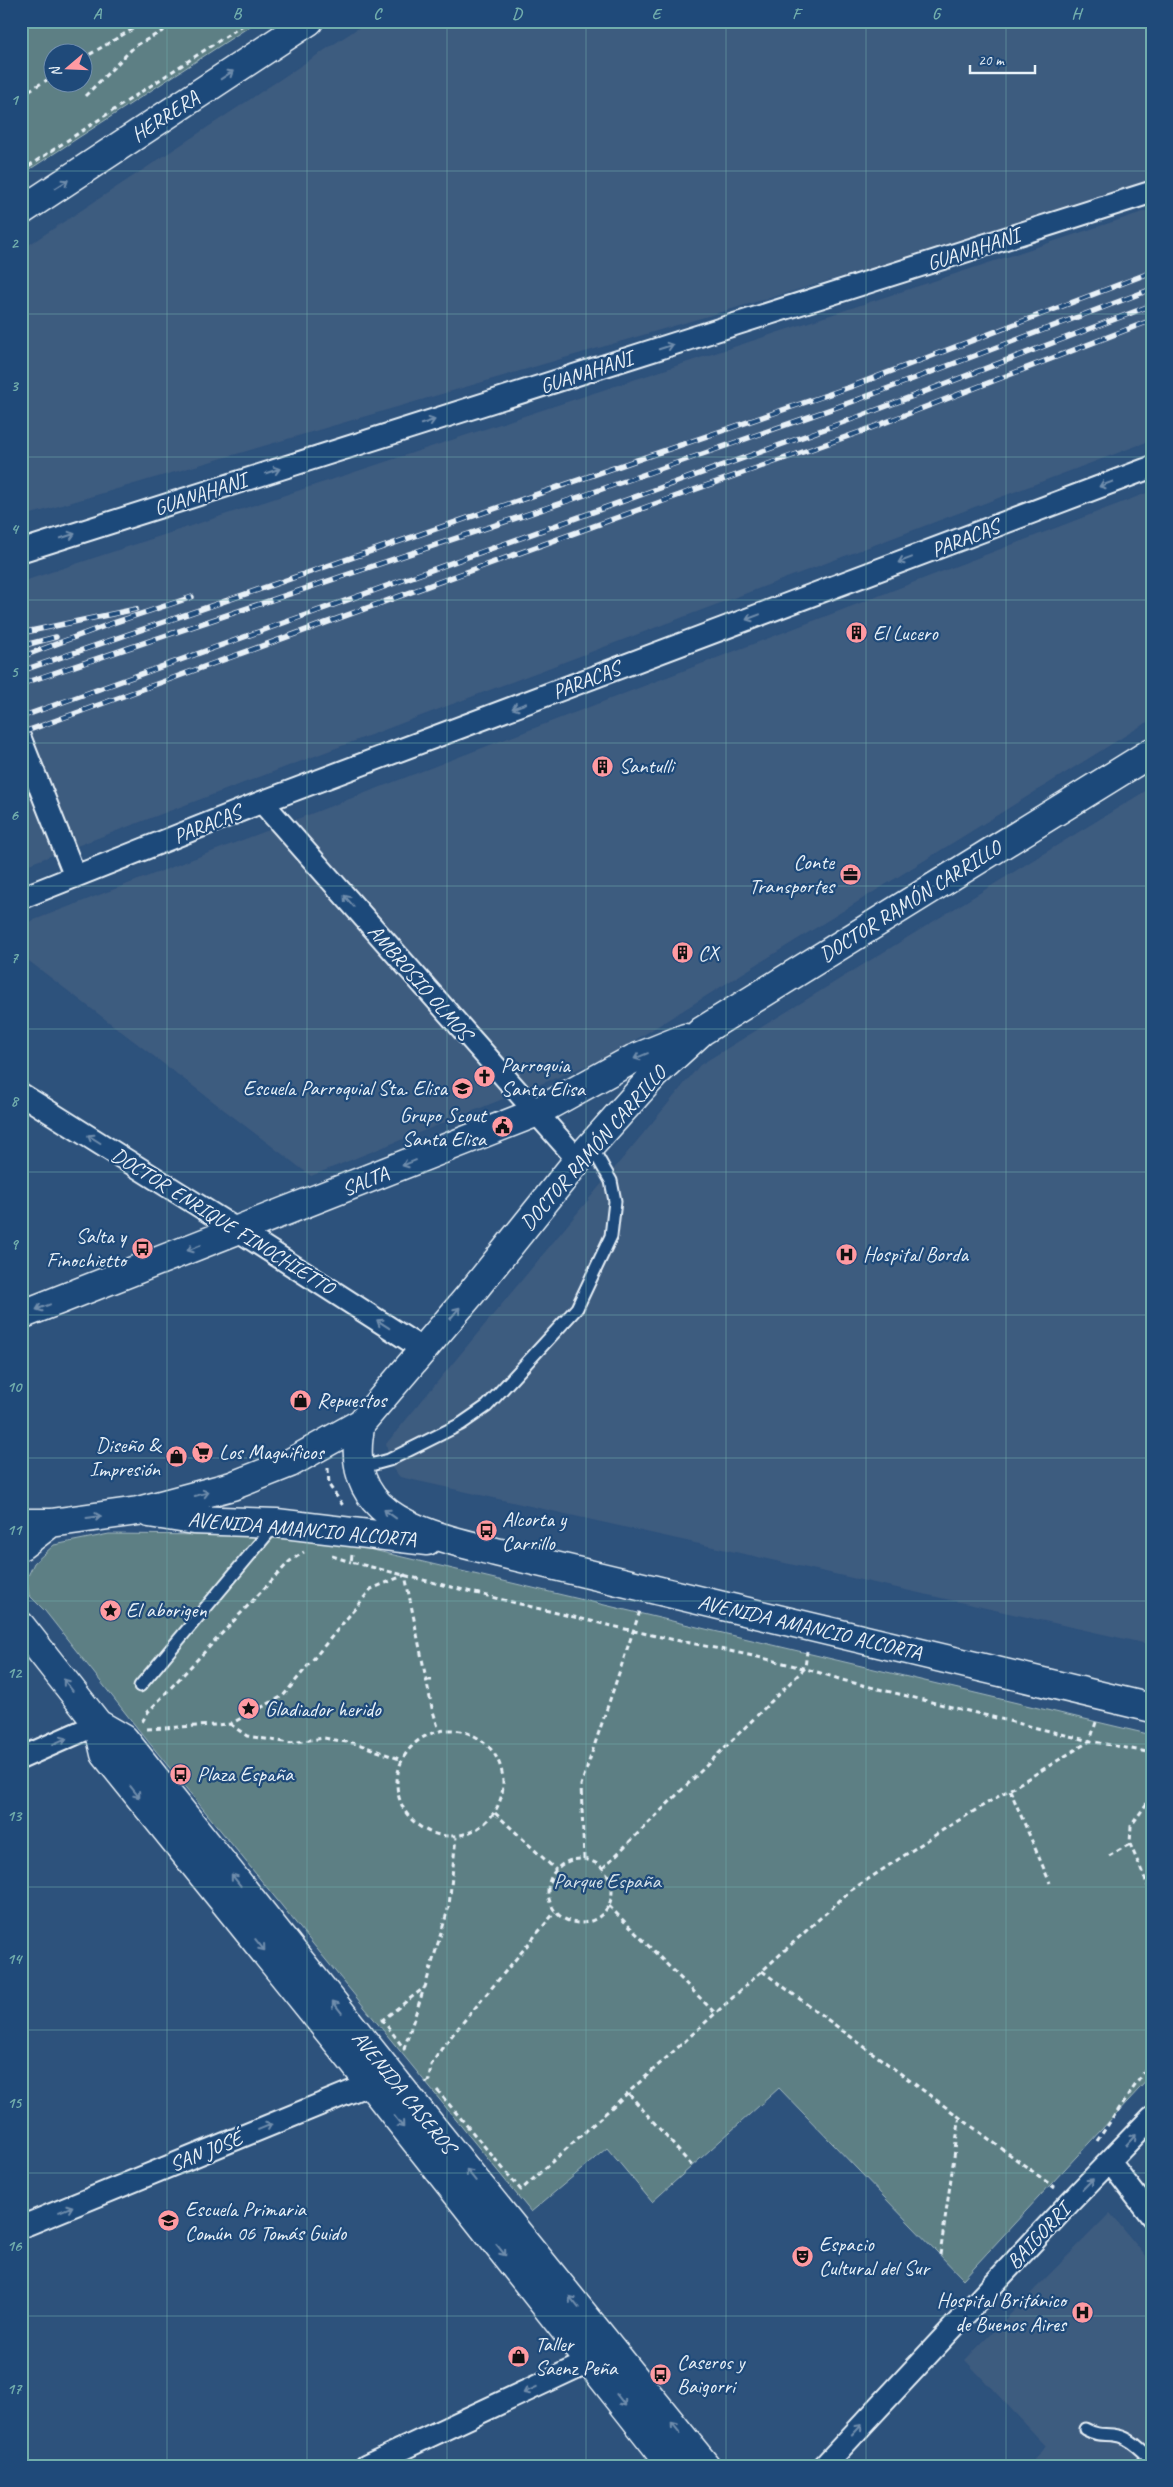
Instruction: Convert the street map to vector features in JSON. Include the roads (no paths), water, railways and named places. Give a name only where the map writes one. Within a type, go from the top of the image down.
[{"type":"main road","name":"HERRERA","points":[[21,211],[309,21]]},
{"type":"main road","name":"DOCTOR RAMÓN CARRILLO","points":[[51,1523],[138,1511],[251,1480],[290,1463],[361,1423],[424,1350],[585,1153],[655,1074],[702,1031],[1152,752]]},
{"type":"main road","name":"SALTA","points":[[21,1315],[536,1113],[633,1059],[702,1031]]},
{"type":"main road","name":"AVENIDA AMANCIO ALCORTA","points":[[361,1423],[356,1442],[358,1468],[365,1489],[378,1505],[392,1516],[422,1531],[468,1545],[647,1589],[1152,1708]]},
{"type":"main road","name":"AVENIDA AMANCIO ALCORTA","points":[[138,1511],[193,1520],[276,1523],[468,1545]]},
{"type":"main road","points":[[21,1523],[51,1523]]},
{"type":"main road","points":[[21,1546],[51,1523]]},
{"type":"main road","name":"AVENIDA CASEROS","points":[[21,1626],[98,1724],[124,1739],[362,2040],[379,2078],[409,2098],[601,2356],[672,2466]]},
{"type":"main road","name":"AVENIDA CASEROS","points":[[98,1724],[105,1754],[379,2078],[601,2356],[706,2466]]},
{"type":"street","name":"GUANAHANI","points":[[21,551],[1152,192]]},
{"type":"street","name":"PARACAS","points":[[21,898],[262,802],[1152,467]]},
{"type":"street","points":[[21,740],[75,876]]},
{"type":"street","name":"AMBROSIO OLMOS","points":[[262,802],[536,1113],[585,1153]]},
{"type":"street","name":"DOCTOR ENRIQUE FINOCHIETTO","points":[[21,1094],[239,1230],[424,1350]]},
{"type":"street","points":[[21,1758],[98,1724]]},
{"type":"street","name":"SAN JOSÉ","points":[[21,2227],[379,2078]]},
{"type":"street","name":"BAIGORRI","points":[[824,2466],[1070,2202],[1152,2117]]},
{"type":"street","points":[[1110,2162],[1152,2217]]},
{"type":"street","points":[[366,2466],[601,2356]]},
{"type":"lane","points":[[358,1468],[398,1455],[461,1424],[487,1406],[577,1308],[611,1236],[615,1201],[610,1181],[585,1153]]},
{"type":"lane","points":[[140,1686],[276,1523]]},
{"type":"lane","points":[[1085,2429],[1097,2436],[1118,2435],[1129,2440],[1152,2459]]},
{"type":"railway","points":[[21,671],[850,387],[1152,272]]},
{"type":"railway","points":[[21,684],[585,495],[857,400],[1152,289]]},
{"type":"railway","points":[[21,717],[858,417],[1152,305]]},
{"type":"railway","points":[[21,733],[688,492],[863,431],[1152,320]]},
{"type":"railway","points":[[21,657],[110,624],[192,597]]},
{"type":"railway","points":[[21,633],[136,609]]},
{"type":"railway","points":[[21,646],[56,637]]},
{"type":"place","name":"El Lucero","points":[[857,633]]},
{"type":"place","name":"Santulli","points":[[603,766]]},
{"type":"place","name":"Conte Transportes","points":[[850,874]]},
{"type":"place","name":"CX","points":[[682,953]]},
{"type":"place","name":"Parroquia Santa Elisa","points":[[485,1077]]},
{"type":"place","name":"Escuela Parroquial Sta. Elisa","points":[[463,1088]]},
{"type":"place","name":"Grupo Scout Santa Elisa","points":[[502,1127]]},
{"type":"place","name":"Salta y Finochietto","points":[[142,1248]]},
{"type":"place","name":"Hospital Borda","points":[[847,1254]]},
{"type":"place","name":"Repuestos","points":[[301,1400]]},
{"type":"place","name":"Los Magnificos","points":[[203,1452]]},
{"type":"place","name":"Diseño & Impresión","points":[[176,1457]]},
{"type":"place","name":"Alcorta y Carrillo","points":[[486,1531]]},
{"type":"place","name":"El aborigen","points":[[110,1610]]},
{"type":"place","name":"Gladiador herido","points":[[249,1709]]},
{"type":"place","name":"Plaza España","points":[[181,1774]]},
{"type":"place","name":"Escuela Primaria Común 06 Tomás Guido","points":[[169,2221]]},
{"type":"place","name":"Espacio Cultural del Sur","points":[[803,2256]]},
{"type":"place","name":"Hospital Británico de Buenos Aires","points":[[1082,2312]]},
{"type":"place","name":"Taller Saenz Peña","points":[[519,2356]]},
{"type":"place","name":"Caseros y Baigorri","points":[[661,2374]]},
{"type":"park label","name":"Parque España","points":[[607,1881]]}]
